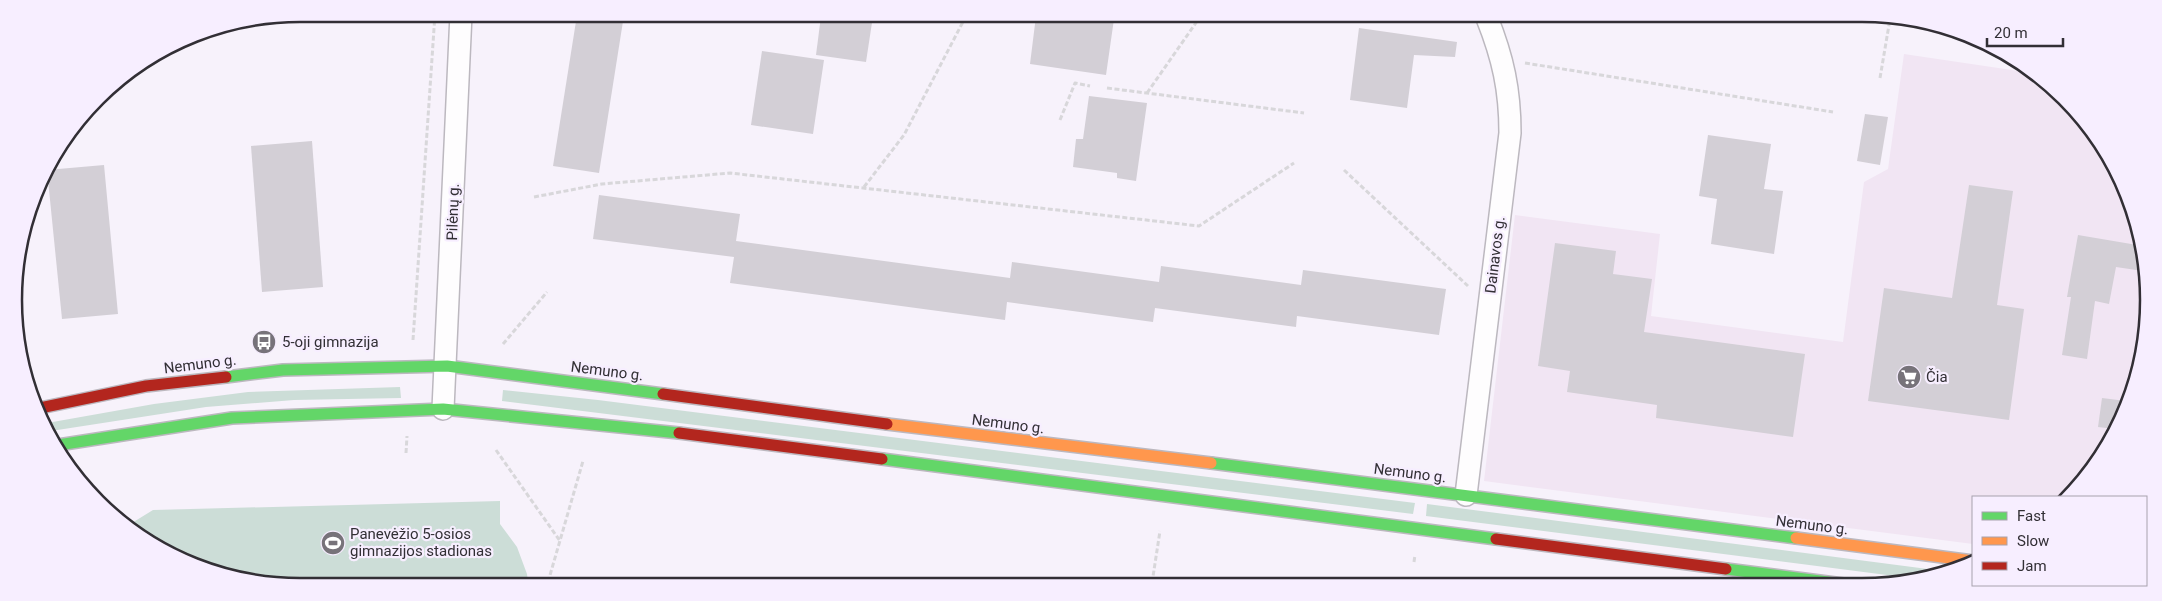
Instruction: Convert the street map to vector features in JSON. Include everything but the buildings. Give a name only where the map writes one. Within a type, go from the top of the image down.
[{"type":"main road","name":"Nemuno g.","points":[[44,407],[146,386],[283,370],[447,366],[644,391],[862,422],[1466,495],[1962,560]]},
{"type":"main road","points":[[63,444],[232,418],[443,409],[706,436],[1797,578]]},
{"type":"street","name":"Pilėnų g.","points":[[443,409],[447,366],[455,115],[461,22]]},
{"type":"street","name":"Dainavos g.","points":[[1466,495],[1510,133],[1510,99],[1504,68],[1488,22]]},
{"type":"path","points":[[414,337],[434,22]]},
{"type":"path","points":[[863,188],[904,135],[963,22]]},
{"type":"path","points":[[1147,93],[1197,22]]},
{"type":"path","points":[[1880,78],[1889,24]]},
{"type":"path","points":[[1520,62],[1833,112]]},
{"type":"path","points":[[1060,120],[1075,83],[1090,86]]},
{"type":"path","points":[[1107,88],[1304,113]]},
{"type":"path","points":[[534,197],[602,184],[730,173],[1199,226],[1294,163]]},
{"type":"path","points":[[1344,170],[1488,305]]},
{"type":"path","points":[[502,344],[547,292]]},
{"type":"path","points":[[496,450],[560,541]]},
{"type":"path","points":[[549,578],[583,461]]},
{"type":"path","points":[[1153,578],[1160,531]]},
{"type":"shaded area","points":[[1904,54],[2019,71],[2045,91],[2071,117],[2093,146],[2111,178],[2125,211],[2137,264],[2140,300],[2137,337],[2125,390],[2111,423],[2093,455],[2071,484],[2059,496],[1972,496],[1972,544],[1484,481],[1515,215],[1660,234],[1651,316],[1843,342],[1864,182],[1888,169]]},
{"type":"shaded area","points":[[400,387],[401,398],[294,400],[206,407],[55,430],[51,422],[154,404],[248,392]]},
{"type":"shaded area","points":[[503,390],[598,400],[1415,503],[1413,514],[502,401]]},
{"type":"shaded area","name":"Panevėžio 5-osios gimnazijos stadionas","points":[[500,501],[500,524],[517,547],[528,578],[282,578],[246,573],[211,564],[178,550],[133,522],[153,510]]},
{"type":"shaded area","points":[[1427,504],[1931,569],[1896,576],[1426,516]]},
{"type":"traffic: fast","points":[[226,377],[283,370],[447,366],[663,394]]},
{"type":"traffic: fast","points":[[63,444],[232,418],[443,409],[679,433]]},
{"type":"traffic: fast","points":[[882,459],[1496,539]]},
{"type":"traffic: fast","points":[[1211,463],[1796,538]]},
{"type":"traffic: fast","points":[[1726,569],[1796,578]]},
{"type":"traffic: slow","points":[[887,424],[1211,463]]},
{"type":"traffic: slow","points":[[1796,538],[1962,560]]},
{"type":"traffic: jam","points":[[44,407],[146,386],[226,377]]},
{"type":"traffic: jam","points":[[663,394],[887,424]]},
{"type":"traffic: jam","points":[[679,433],[882,459]]},
{"type":"traffic: jam","points":[[1496,539],[1726,569]]},
{"type":"place","name":"5-oji gimnazija","points":[[264,342]]},
{"type":"place","name":"Čia","points":[[1909,377]]},
{"type":"place","name":"Panevėžio 5-osios gimnazijos stadionas","points":[[333,543]]}]
